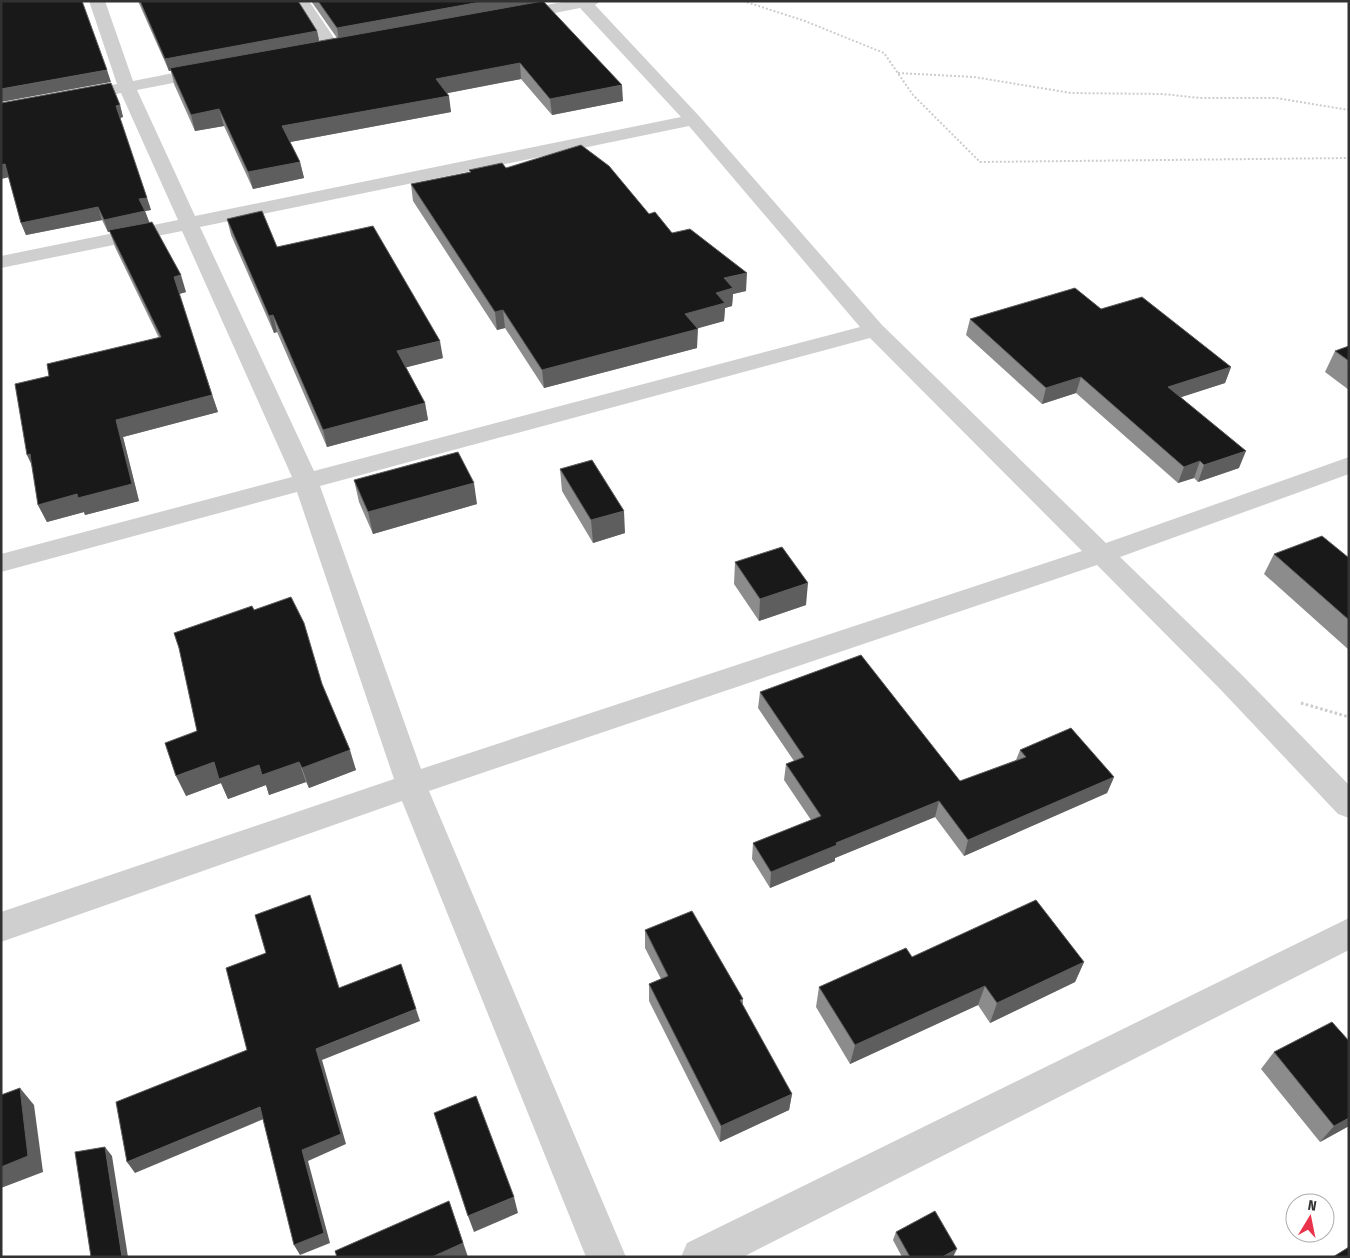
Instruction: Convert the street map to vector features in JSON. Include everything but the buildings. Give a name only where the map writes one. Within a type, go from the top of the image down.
[{"type":"street","points":[[97,1],[127,87],[188,225],[306,481],[411,785],[606,1257]]},
{"type":"street","points":[[301,1],[333,48]]},
{"type":"street","points":[[497,19],[587,2],[693,120],[874,330],[1231,682],[1349,805]]},
{"type":"street","points":[[314,52],[352,44]]},
{"type":"street","points":[[98,92],[225,68]]},
{"type":"street","points":[[1,262],[693,120]]},
{"type":"street","points":[[1,563],[874,330]]},
{"type":"street","points":[[1,927],[411,785],[1102,554],[1349,465]]},
{"type":"street","points":[[701,1257],[1349,933]]},
{"type":"path","points":[[742,1],[805,21],[884,53],[913,95],[980,162],[1349,158]]},
{"type":"path","points":[[898,73],[974,77],[1071,93],[1163,94],[1200,98],[1276,98],[1349,110]]}]
